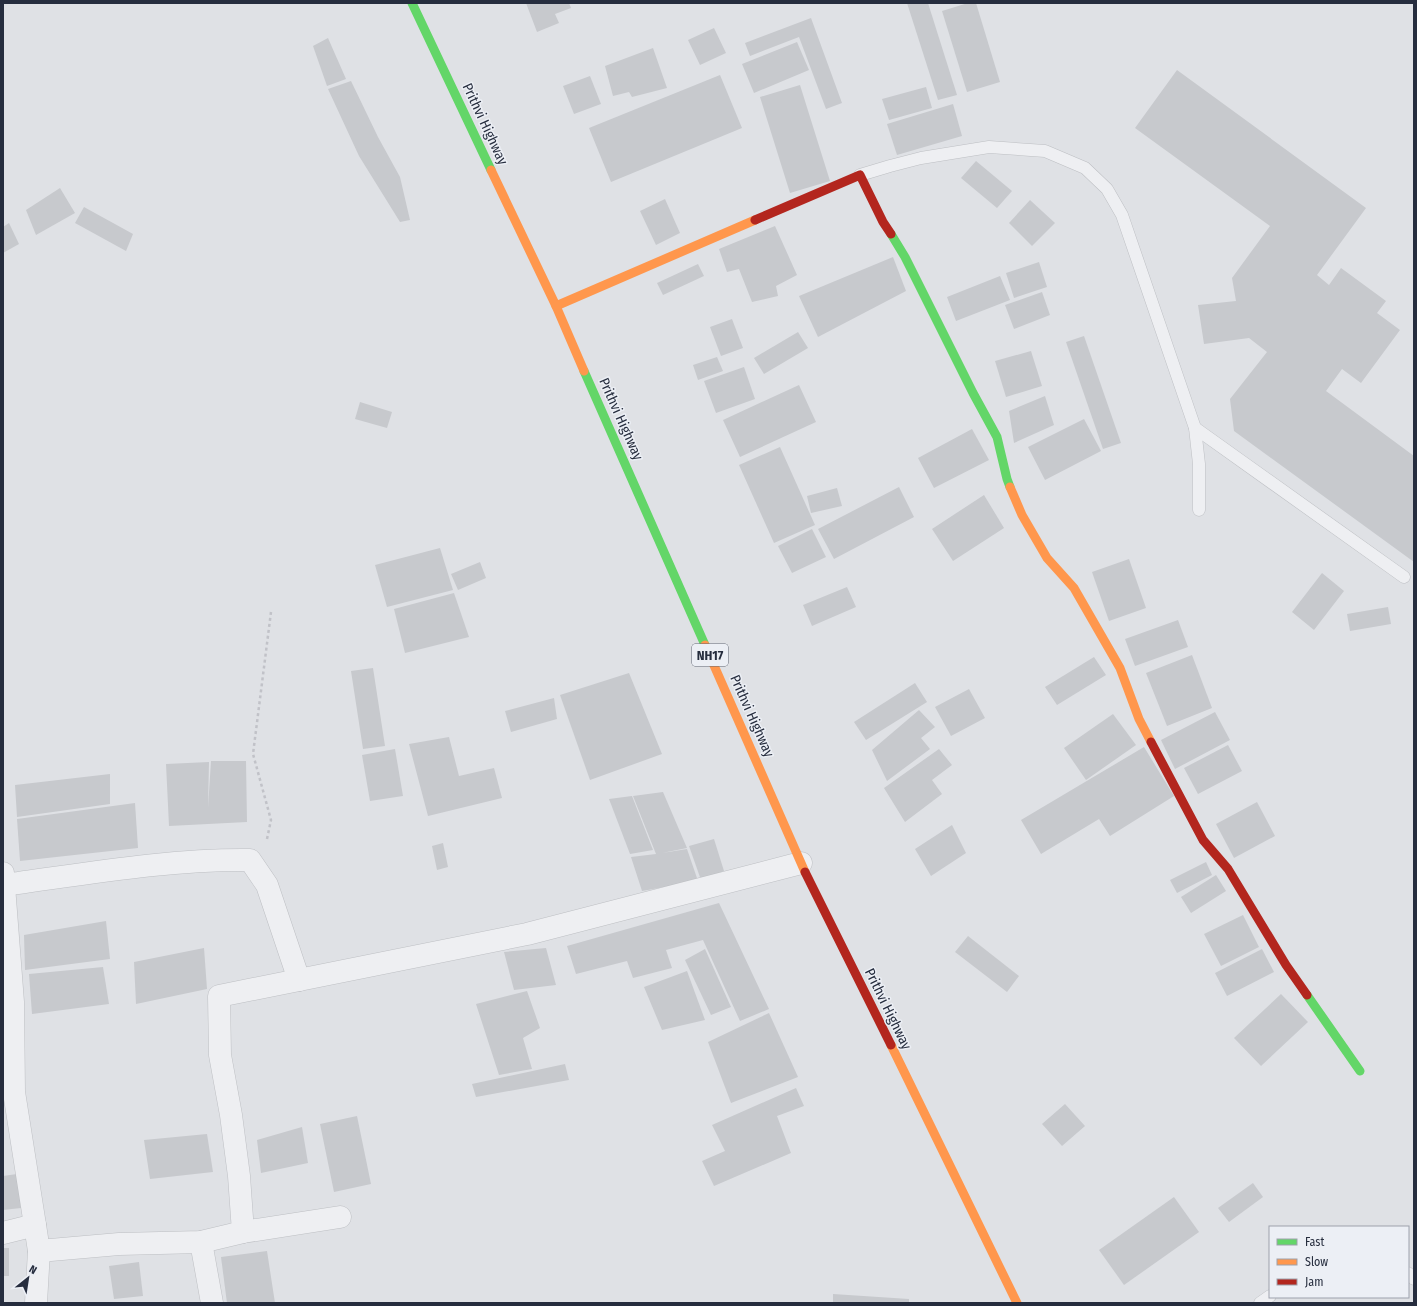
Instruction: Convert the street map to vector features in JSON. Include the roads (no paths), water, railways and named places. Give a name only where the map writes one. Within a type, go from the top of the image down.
[{"type":"main road","name":"Prithvi Highway","points":[[412,3],[556,306],[801,863],[1017,1303]]},
{"type":"main road","points":[[556,306],[860,175],[883,222],[905,257],[973,393],[997,437],[1007,479],[1022,515],[1047,558],[1074,588],[1120,668],[1139,719],[1203,840],[1228,869],[1286,965],[1360,1071]]},
{"type":"street","points":[[36,1303],[39,1251],[14,1092],[13,1002],[4,879],[142,866],[223,860],[250,860],[267,885],[300,980]]},
{"type":"street","points":[[243,1232],[239,1176],[231,1115],[220,1055],[219,996],[527,934],[801,863]]},
{"type":"street","points":[[39,1251],[119,1244],[201,1242],[243,1232],[340,1217]]},
{"type":"street","points":[[3,1234],[35,1225]]},
{"type":"street","points":[[201,1242],[212,1303]]},
{"type":"lane","points":[[860,175],[921,158],[989,147],[1045,151],[1085,168],[1107,189],[1122,215],[1195,428],[1199,464],[1199,510]]},
{"type":"lane","points":[[1195,428],[1404,577]]},
{"type":"lane","points":[[1260,1303],[1269,1297]]}]
